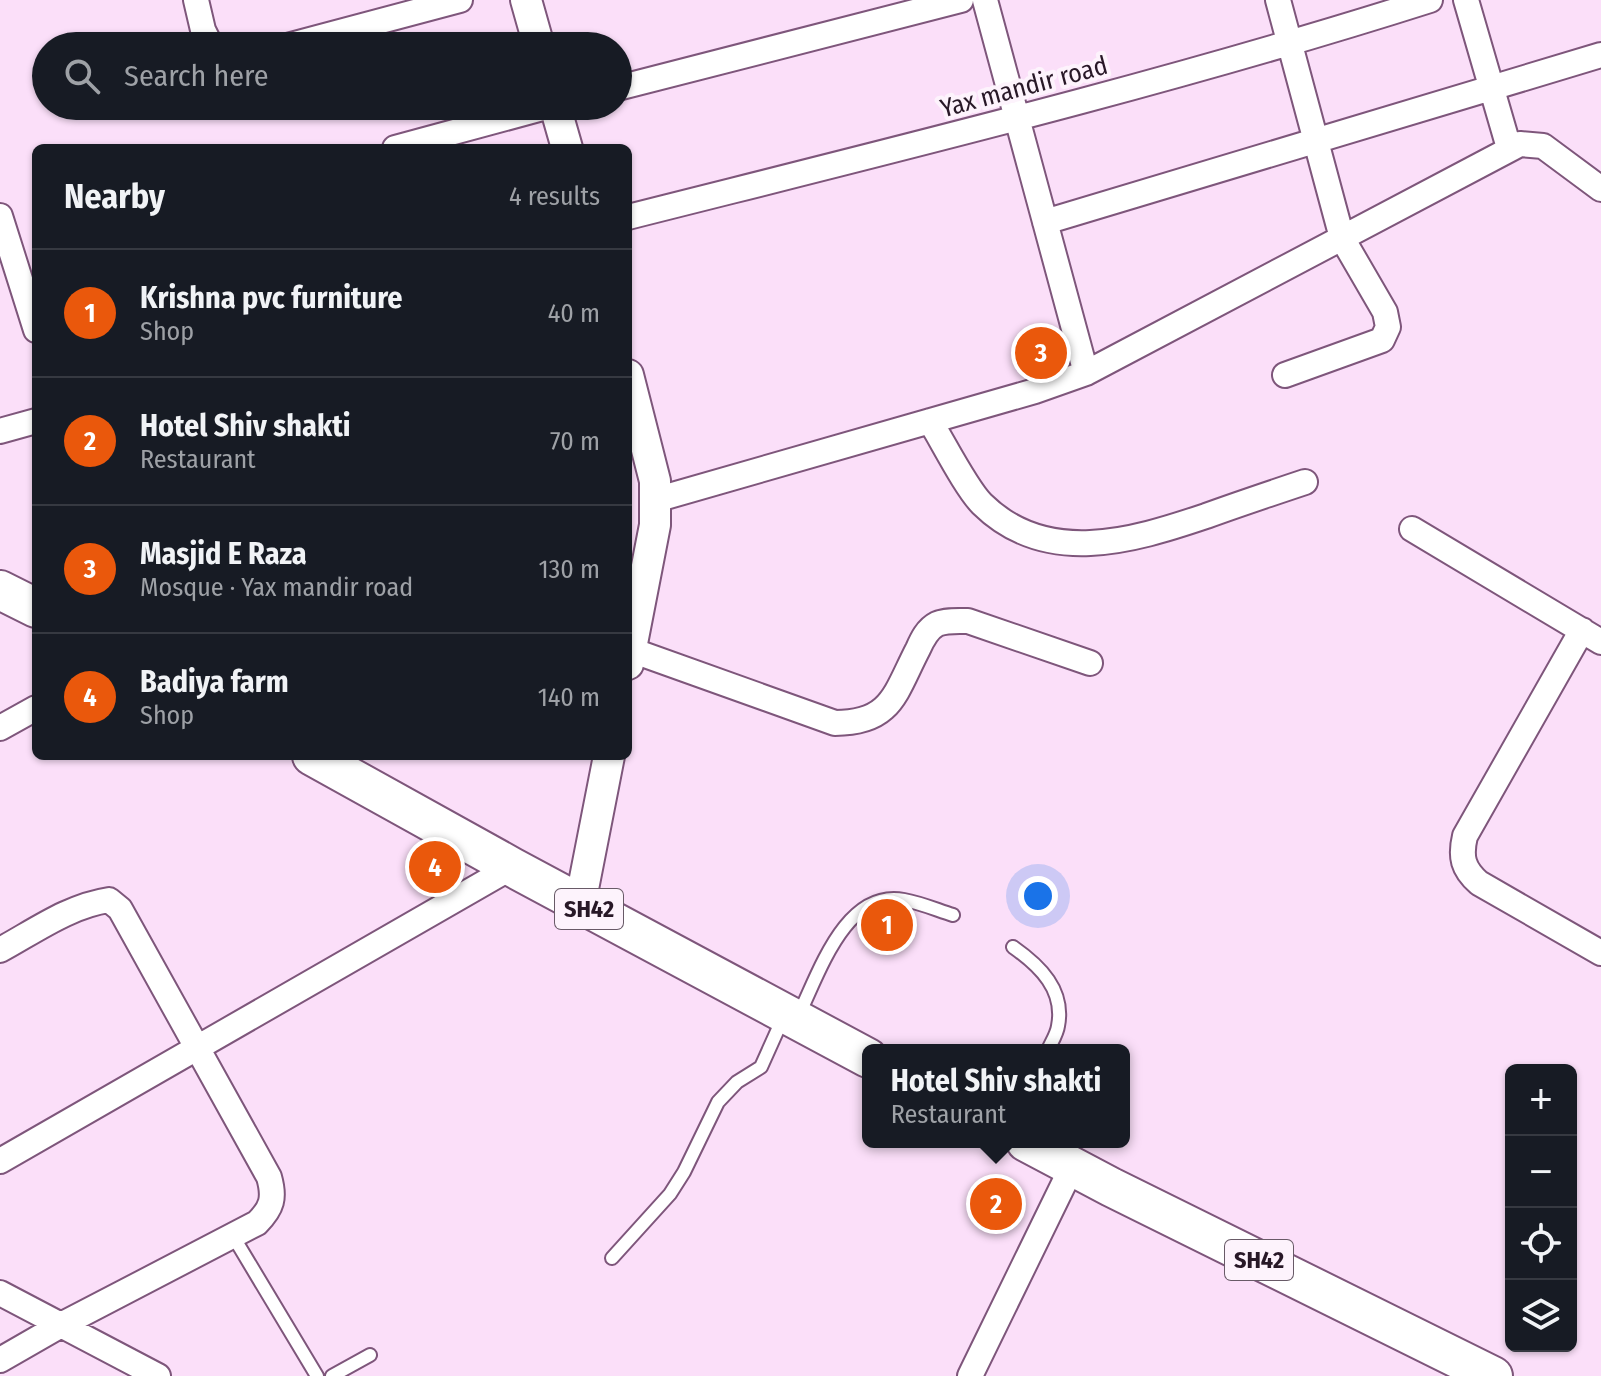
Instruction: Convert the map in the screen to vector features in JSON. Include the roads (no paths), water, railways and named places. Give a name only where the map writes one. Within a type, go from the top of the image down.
[{"type":"main road","points":[[0,590],[32,606]]},
{"type":"main road","name":"SH42","points":[[319,760],[862,1055]]},
{"type":"main road","name":"SH42","points":[[1037,1148],[1493,1376]]},
{"type":"street","points":[[196,0],[204,32]]},
{"type":"street","points":[[340,32],[460,0]]},
{"type":"street","points":[[526,0],[535,32]]},
{"type":"street","points":[[632,84],[961,0]]},
{"type":"street","points":[[985,0],[1086,373]]},
{"type":"street","points":[[1278,0],[1342,238],[1385,312],[1388,327],[1382,340],[1285,375]]},
{"type":"street","name":"Yax mandir road","points":[[632,216],[1017,118],[1290,44],[1430,0]]},
{"type":"street","points":[[1466,0],[1509,148]]},
{"type":"street","points":[[1045,222],[1601,55]]},
{"type":"street","points":[[410,144],[500,120]]},
{"type":"street","points":[[557,120],[566,144]]},
{"type":"street","points":[[655,500],[1086,373],[1509,148],[1530,143],[1543,146],[1601,189]]},
{"type":"street","points":[[0,216],[32,317]]},
{"type":"street","points":[[632,391],[655,481],[655,525],[632,642]]},
{"type":"street","points":[[930,421],[980,502],[1010,526],[1044,540],[1085,545],[1152,534],[1305,482]]},
{"type":"street","points":[[0,431],[32,422]]},
{"type":"street","points":[[1412,529],[1591,636],[1465,836],[1461,855],[1468,873],[1479,883],[1601,953]]},
{"type":"street","points":[[632,658],[835,723],[856,723],[876,716],[891,701],[926,634],[936,624],[968,621],[1090,663]]},
{"type":"street","points":[[0,728],[32,710]]},
{"type":"street","points":[[580,904],[608,760]]},
{"type":"street","points":[[0,1161],[512,867]]},
{"type":"street","points":[[0,950],[74,909],[109,900],[120,909],[269,1177],[274,1194],[270,1210],[257,1223],[0,1360]]},
{"type":"street","points":[[970,1376],[1072,1167]]},
{"type":"street","points":[[0,1293],[158,1376]]},
{"type":"lane","points":[[612,1258],[670,1194],[718,1102],[737,1082],[761,1067],[841,931],[859,910],[882,901],[902,899],[953,915]]},
{"type":"lane","points":[[1013,947],[1039,965],[1052,985],[1059,1007],[1058,1027],[1051,1044]]},
{"type":"lane","points":[[233,1236],[317,1376]]},
{"type":"lane","points":[[332,1376],[370,1355]]},
{"type":"place","name":"Masjid E Raza","points":[[1041,353]]},
{"type":"place","name":"Badiya farm","points":[[435,867]]},
{"type":"place","name":"Krishna pvc furniture","points":[[887,925]]},
{"type":"place","name":"Hotel Shiv shakti","points":[[996,1204]]}]
